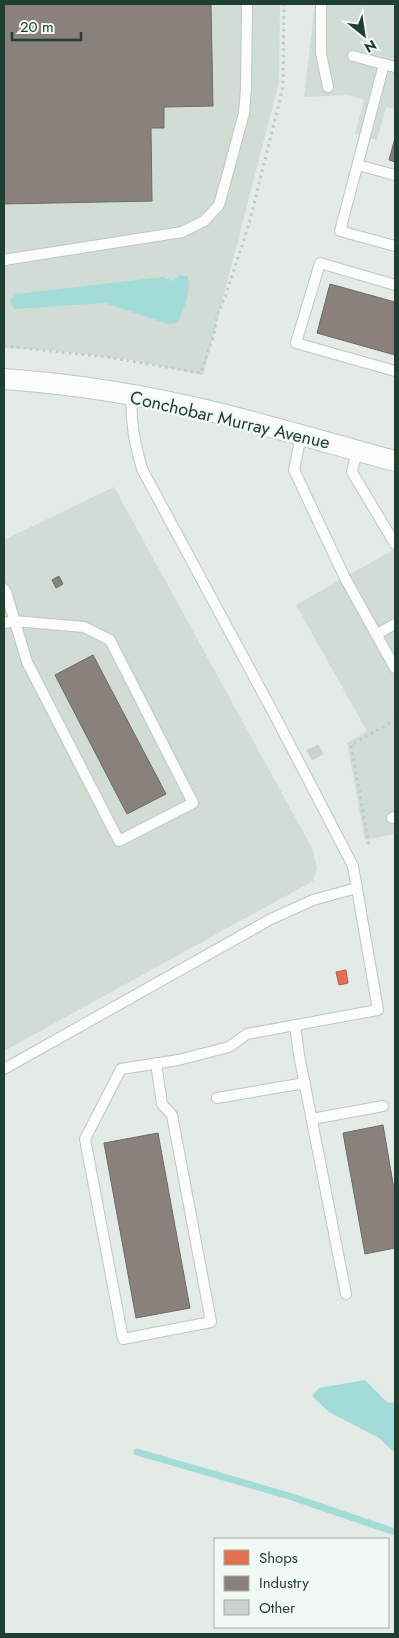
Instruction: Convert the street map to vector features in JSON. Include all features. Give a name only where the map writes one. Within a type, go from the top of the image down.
[{"type":"street","name":"Conchobar Murray Avenue","points":[[4,379],[132,396],[218,413],[395,460]]},
{"type":"lane","points":[[4,260],[182,232],[204,221],[219,205],[244,113],[247,4]]},
{"type":"lane","points":[[321,4],[321,53],[328,87]]},
{"type":"lane","points":[[353,56],[395,67]]},
{"type":"lane","points":[[384,64],[340,230],[395,246]]},
{"type":"lane","points":[[358,165],[395,175]]},
{"type":"lane","points":[[395,285],[320,263],[296,343],[395,371]]},
{"type":"lane","points":[[132,396],[131,417],[136,449],[142,469],[274,714],[353,866],[378,1010],[246,1034],[229,1047],[121,1069],[85,1139],[123,1339],[211,1322],[172,1115],[162,1104],[156,1063]]},
{"type":"lane","points":[[301,436],[294,470],[345,578],[395,668]]},
{"type":"lane","points":[[357,451],[352,472],[395,544]]},
{"type":"lane","points":[[4,589],[9,622],[27,662],[119,841],[193,803],[110,640],[84,627],[9,622]]},
{"type":"lane","points":[[377,634],[395,624]]},
{"type":"lane","points":[[4,1069],[271,919],[313,900],[357,888]]},
{"type":"lane","points":[[295,1025],[346,1294]]},
{"type":"lane","points":[[217,1098],[305,1083]]},
{"type":"lane","points":[[312,1119],[383,1106]]},
{"type":"path","points":[[4,346],[107,357],[201,373],[214,334],[218,313],[249,224],[283,87],[284,4]]},
{"type":"path","points":[[369,844],[352,745],[395,720]]},
{"type":"shaded area","points":[[4,4],[280,4],[279,82],[203,375],[132,360],[51,350],[4,348]]},
{"type":"shaded area","points":[[315,4],[395,4],[395,109],[386,107],[377,140],[355,134],[364,100],[348,95],[304,97]]},
{"type":"shaded area","points":[[114,487],[312,848],[317,868],[313,881],[4,1051],[4,540]]},
{"type":"shaded area","points":[[395,549],[395,834],[365,840],[347,743],[367,731],[296,605]]},
{"type":"water","points":[[181,275],[188,277],[188,295],[177,323],[168,324],[105,303],[14,309],[10,301],[16,294],[163,277],[173,281]]},
{"type":"water","points":[[365,1380],[388,1403],[395,1402],[395,1453],[379,1438],[329,1412],[312,1396],[319,1388]]},
{"type":"building: Shops","points":[[346,970],[348,983],[339,985],[336,972]]},
{"type":"building: Industry","points":[[4,4],[211,4],[213,106],[164,107],[164,128],[151,128],[152,201],[4,204]]},
{"type":"building: Industry","points":[[395,138],[395,162],[389,160]]},
{"type":"building: Industry","points":[[330,284],[395,302],[395,355],[317,333]]},
{"type":"building: Industry","points":[[59,576],[63,584],[56,588],[52,580]]},
{"type":"building: Industry","points":[[93,655],[166,794],[127,814],[55,675]]},
{"type":"building: Industry","points":[[383,1125],[395,1195],[395,1248],[365,1254],[343,1133]]},
{"type":"building: Industry","points":[[158,1133],[190,1308],[136,1318],[104,1143]]},
{"type":"building: Other","points":[[318,745],[323,754],[312,760],[307,750]]},
{"type":"waterway","points":[[137,1452],[289,1496],[395,1532]]}]
